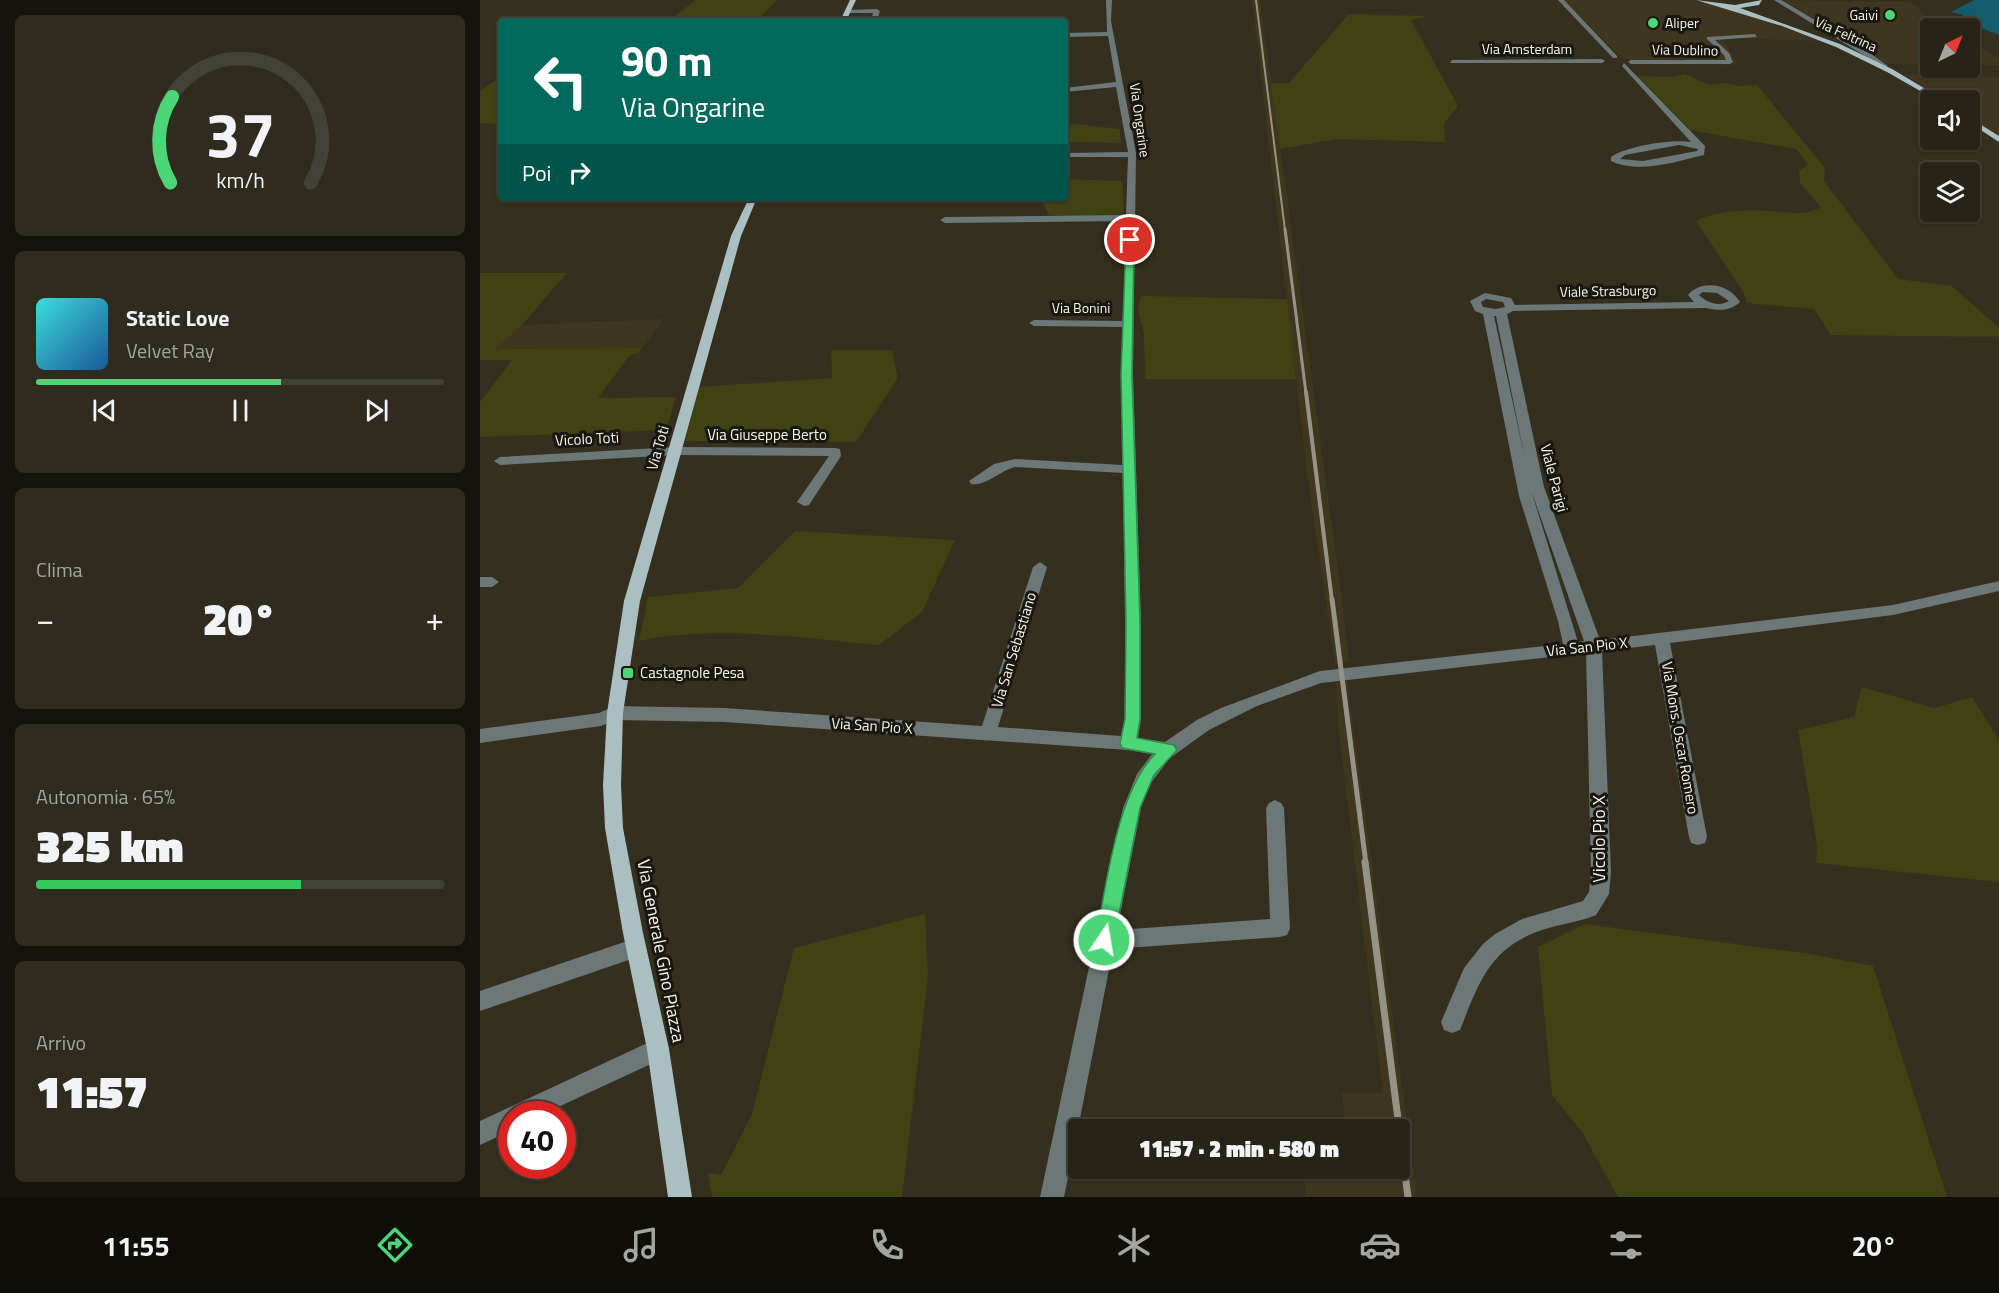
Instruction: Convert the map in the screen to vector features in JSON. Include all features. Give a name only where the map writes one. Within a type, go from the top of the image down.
[{"type":"main road","points":[[845,18],[853,0]]},
{"type":"main road","name":"Via Feltrina","points":[[1699,0],[1729,6],[1808,32],[1885,66],[1924,90]]},
{"type":"main road","points":[[1751,6],[1757,4],[1759,0]]},
{"type":"main road","name":"Via Feltrina","points":[[1729,6],[1751,6],[1753,11],[1762,16]]},
{"type":"main road","points":[[1980,127],[1999,140]]},
{"type":"main road","name":"Via Toti","points":[[615,713],[632,601],[736,236],[752,201]]},
{"type":"main road","name":"Via Generale Gino Piazza","points":[[615,713],[612,785],[614,828],[636,948],[658,1049],[680,1197]]},
{"type":"street","name":"Via Ongarine","points":[[1109,0],[1108,21],[1132,154],[1128,324],[1133,719],[1128,743]]},
{"type":"street","points":[[1555,0],[1683,138],[1684,143]]},
{"type":"street","points":[[1561,0],[1614,62],[1702,148],[1701,153],[1639,164],[1626,164],[1614,159],[1623,153],[1684,143],[1700,147]]},
{"type":"street","name":"Via Feltrina","points":[[1776,0],[1885,66]]},
{"type":"street","points":[[848,12],[877,11],[875,18]]},
{"type":"street","points":[[1068,35],[1111,34]]},
{"type":"street","name":"Via Dublino","points":[[1614,62],[1730,62],[1727,54],[1708,38],[1755,36]]},
{"type":"street","name":"Via Amsterdam","points":[[1452,62],[1614,62]]},
{"type":"street","points":[[1068,90],[1120,84]]},
{"type":"street","points":[[1068,155],[1132,154]]},
{"type":"street","points":[[945,220],[1130,218]]},
{"type":"street","name":"Viale Strasburgo","points":[[1710,288],[1727,292],[1734,298],[1733,304],[1729,306],[1502,308],[1688,300],[1694,298],[1696,291],[1710,288]]},
{"type":"street","points":[[1694,298],[1706,305]]},
{"type":"street","name":"Viale Parigi","points":[[1502,308],[1537,487],[1594,646]]},
{"type":"street","name":"Viale Parigi","points":[[1502,308],[1526,495],[1566,621],[1572,649]]},
{"type":"street","name":"Via Bonini","points":[[1034,323],[1128,324]]},
{"type":"street","name":"Vicolo Toti","points":[[500,461],[675,451]]},
{"type":"street","name":"Via Giuseppe Berto","points":[[675,451],[835,452],[835,456],[804,502]]},
{"type":"street","points":[[976,481],[999,467],[1015,463],[1129,470]]},
{"type":"street","name":"Via San Sebastiano","points":[[988,733],[1040,567]]},
{"type":"street","name":"Via San Pio X","points":[[1074,1119],[1104,940],[1132,808],[1148,771],[1177,744],[1266,695],[1320,677],[1893,610],[1999,586]]},
{"type":"street","name":"Via Mons. Oscar Romero","points":[[1660,639],[1666,657],[1698,837]]},
{"type":"street","name":"Vicolo Pio X","points":[[1452,1022],[1477,964],[1500,943],[1523,927],[1557,915],[1589,909],[1599,894],[1601,872],[1594,646]]},
{"type":"street","name":"Via San Pio X","points":[[482,739],[601,719],[615,713],[724,715],[1128,743]]},
{"type":"street","points":[[1128,743],[1177,744]]},
{"type":"street","points":[[1104,940],[1280,928],[1275,808]]},
{"type":"street","points":[[480,1001],[636,948]]},
{"type":"street","points":[[547,1101],[658,1049]]},
{"type":"street","points":[[480,1133],[498,1125]]},
{"type":"street","name":"Via San Pio X","points":[[1052,1197],[1068,1152]]},
{"type":"shaded area","points":[[696,0],[778,0],[758,18],[672,18]]},
{"type":"shaded area","points":[[1252,0],[1260,0],[1340,584],[1349,661],[1335,664],[1308,482]]},
{"type":"shaded area","points":[[1563,0],[1691,0],[1727,8],[1822,41],[1722,38],[1739,65],[1636,63],[1619,55]]},
{"type":"shaded area","points":[[1779,0],[1904,2],[1919,6],[1921,13],[1930,18],[1920,18],[1920,65],[1887,64]]},
{"type":"shaded area","points":[[1349,14],[1427,16],[1411,20],[1458,106],[1444,123],[1445,142],[1337,139],[1280,149],[1271,83],[1289,83]]},
{"type":"shaded area","points":[[1980,47],[1999,59],[1999,66],[1980,65]]},
{"type":"shaded area","points":[[1685,74],[1709,85],[1724,83],[1741,86],[1757,85],[1825,168],[1824,181],[1898,279],[1952,286],[1999,328],[1999,337],[1831,335],[1814,309],[1747,303],[1744,293],[1696,221],[1704,217],[1732,212],[1802,213],[1821,207],[1800,183],[1799,171],[1808,165],[1796,149],[1690,130],[1638,76],[1672,77]]},
{"type":"shaded area","points":[[1903,74],[1920,75],[1920,78],[1999,77],[1999,137],[1980,125],[1980,90],[1928,90]]},
{"type":"shaded area","points":[[498,79],[498,124],[480,123],[480,91]]},
{"type":"shaded area","points":[[1068,125],[1120,129],[1121,143],[1068,142]]},
{"type":"shaded area","points":[[1068,179],[1122,181],[1124,218],[1049,215],[1042,201],[1068,201]]},
{"type":"shaded area","points":[[480,273],[567,273],[522,325],[495,349],[642,348],[638,353],[629,356],[598,398],[676,397],[666,430],[480,437],[480,402],[512,360],[480,360]]},
{"type":"shaded area","points":[[1141,296],[1287,299],[1296,379],[1145,379],[1144,334],[1138,310]]},
{"type":"shaded area","points":[[664,319],[642,348],[495,349],[522,325]]},
{"type":"shaded area","points":[[831,350],[892,350],[898,378],[856,442],[685,441],[699,387],[832,378]]},
{"type":"shaded area","points":[[795,531],[955,540],[922,612],[879,645],[729,633],[669,636],[639,641],[648,597],[738,588]]},
{"type":"shaded area","points":[[1347,680],[1406,1119],[1345,1119],[1342,1093],[1383,1093],[1339,734],[1336,683]]},
{"type":"shaded area","points":[[1862,687],[1934,708],[1972,697],[1999,740],[1999,882],[1816,863],[1817,846],[1798,730],[1854,717]]},
{"type":"shaded area","points":[[925,914],[928,977],[902,1197],[712,1197],[708,1173],[721,1175],[752,1114],[794,948]]},
{"type":"shaded area","points":[[1585,924],[1811,954],[1873,966],[1947,1197],[1618,1197],[1582,1132],[1552,1095],[1538,947]]},
{"type":"shaded area","points":[[1410,1145],[1417,1197],[1306,1197],[1305,1179],[1410,1179]]},
{"type":"water","points":[[1974,0],[1999,0],[1999,35],[1980,28],[1980,18],[1961,18],[1963,15],[1951,12]]},
{"type":"railway","points":[[1256,0],[1285,230]]},
{"type":"railway","points":[[1285,229],[1306,393]]},
{"type":"railway","points":[[1306,392],[1332,601]]},
{"type":"railway","points":[[1332,599],[1366,864]]},
{"type":"railway","points":[[1365,862],[1408,1197]]},
{"type":"place","name":"Gaivi","points":[[1890,15]]},
{"type":"place","name":"Aliper","points":[[1653,23]]},
{"type":"place","name":"Castagnole Pesa","points":[[628,673]]},
{"type":"route","points":[[1104,940],[1132,808],[1148,771],[1169,750],[1128,743],[1133,719],[1127,374],[1130,240]]}]
